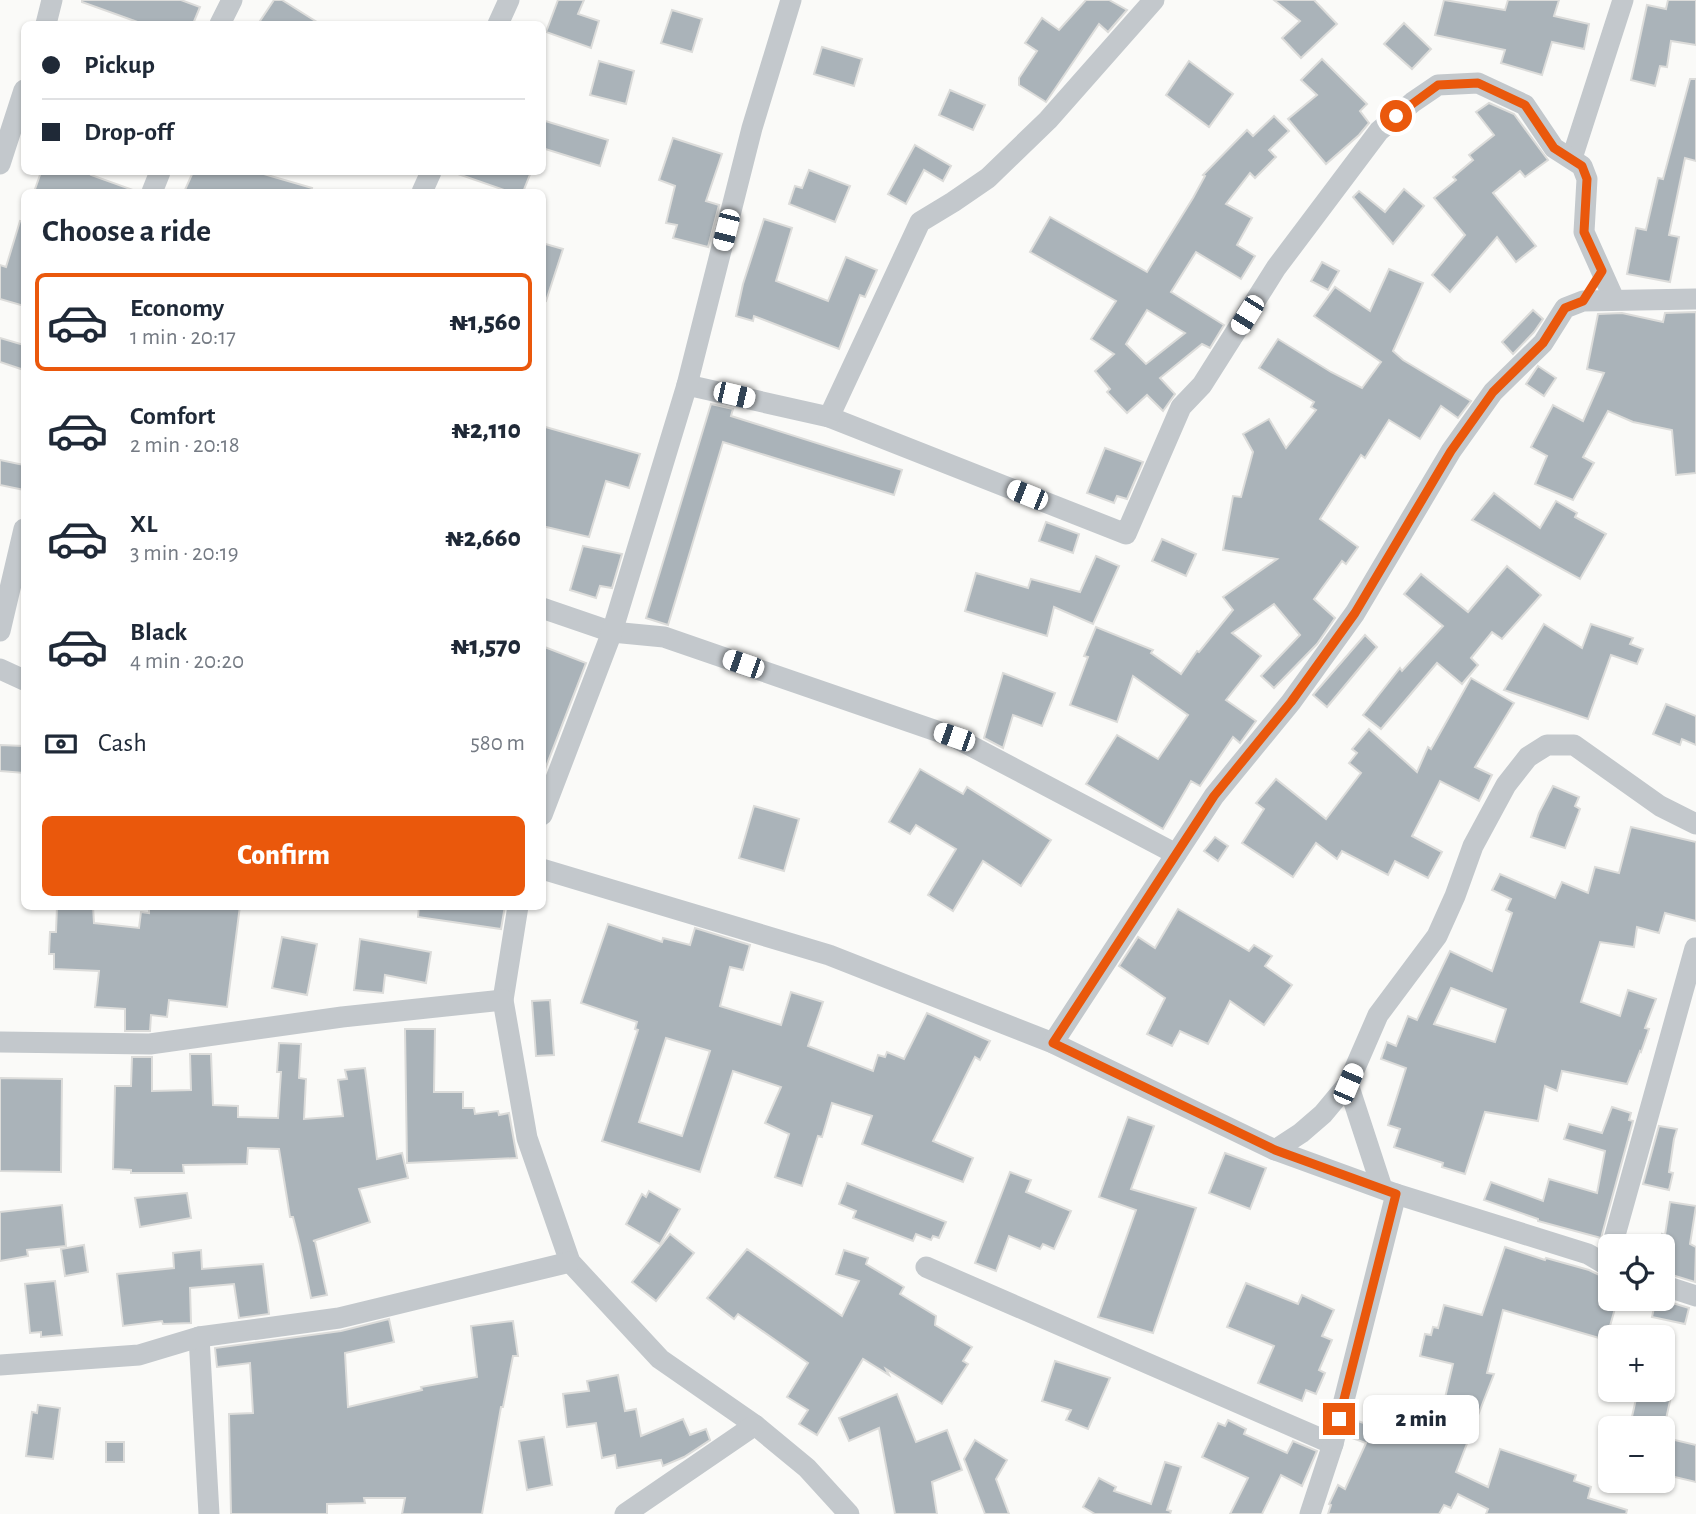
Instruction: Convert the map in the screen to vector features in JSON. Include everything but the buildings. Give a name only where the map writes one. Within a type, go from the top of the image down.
[{"type":"street","points":[[47,21],[52,0]]},
{"type":"street","points":[[222,21],[232,0]]},
{"type":"street","points":[[499,21],[509,0]]},
{"type":"street","points":[[546,805],[612,632],[687,385],[752,128],[791,0]]},
{"type":"street","points":[[829,417],[920,222],[988,178],[1048,120],[1154,0]]},
{"type":"street","points":[[1572,158],[1623,0]]},
{"type":"street","points":[[687,385],[829,417],[1126,534],[1181,407],[1202,385],[1276,268],[1379,131],[1438,85],[1478,83],[1525,105],[1554,148],[1582,166],[1587,179],[1584,232],[1614,299]]},
{"type":"street","points":[[0,164],[21,99]]},
{"type":"street","points":[[1583,301],[1602,271]]},
{"type":"street","points":[[1053,1043],[1214,796],[1291,702],[1355,613],[1451,451],[1493,392],[1543,343],[1565,308],[1583,301],[1696,299]]},
{"type":"street","points":[[0,631],[21,542]]},
{"type":"street","points":[[546,609],[612,632],[664,637],[954,737],[1176,854]]},
{"type":"street","points":[[0,669],[21,679]]},
{"type":"street","points":[[1275,1150],[1324,1114],[1348,1084],[1378,1015],[1437,936],[1473,846],[1506,785],[1528,757],[1547,745],[1574,744],[1660,806],[1696,824]]},
{"type":"street","points":[[546,870],[829,955],[1053,1043],[1275,1150],[1389,1191],[1598,1256]]},
{"type":"street","points":[[516,910],[503,1000],[527,1138],[570,1262],[660,1359],[755,1426],[807,1468],[849,1514]]},
{"type":"street","points":[[1617,1234],[1695,948]]},
{"type":"street","points":[[0,1042],[150,1044],[342,1017],[503,1000]]},
{"type":"street","points":[[1310,1514],[1333,1444],[1389,1191],[1348,1084]]},
{"type":"street","points":[[0,1365],[139,1355],[200,1337],[339,1318],[570,1262]]},
{"type":"street","points":[[926,1267],[1333,1444]]},
{"type":"street","points":[[1675,1289],[1696,1296]]},
{"type":"street","points":[[200,1337],[209,1514]]},
{"type":"street","points":[[625,1514],[755,1426]]},
{"type":"route","points":[[1339,1419],[1396,1194],[1275,1150],[1053,1043],[1214,796],[1291,702],[1355,613],[1451,451],[1493,392],[1543,343],[1565,308],[1583,301],[1602,271],[1584,232],[1587,179],[1582,166],[1554,148],[1525,105],[1478,83],[1438,85],[1396,116]]}]
